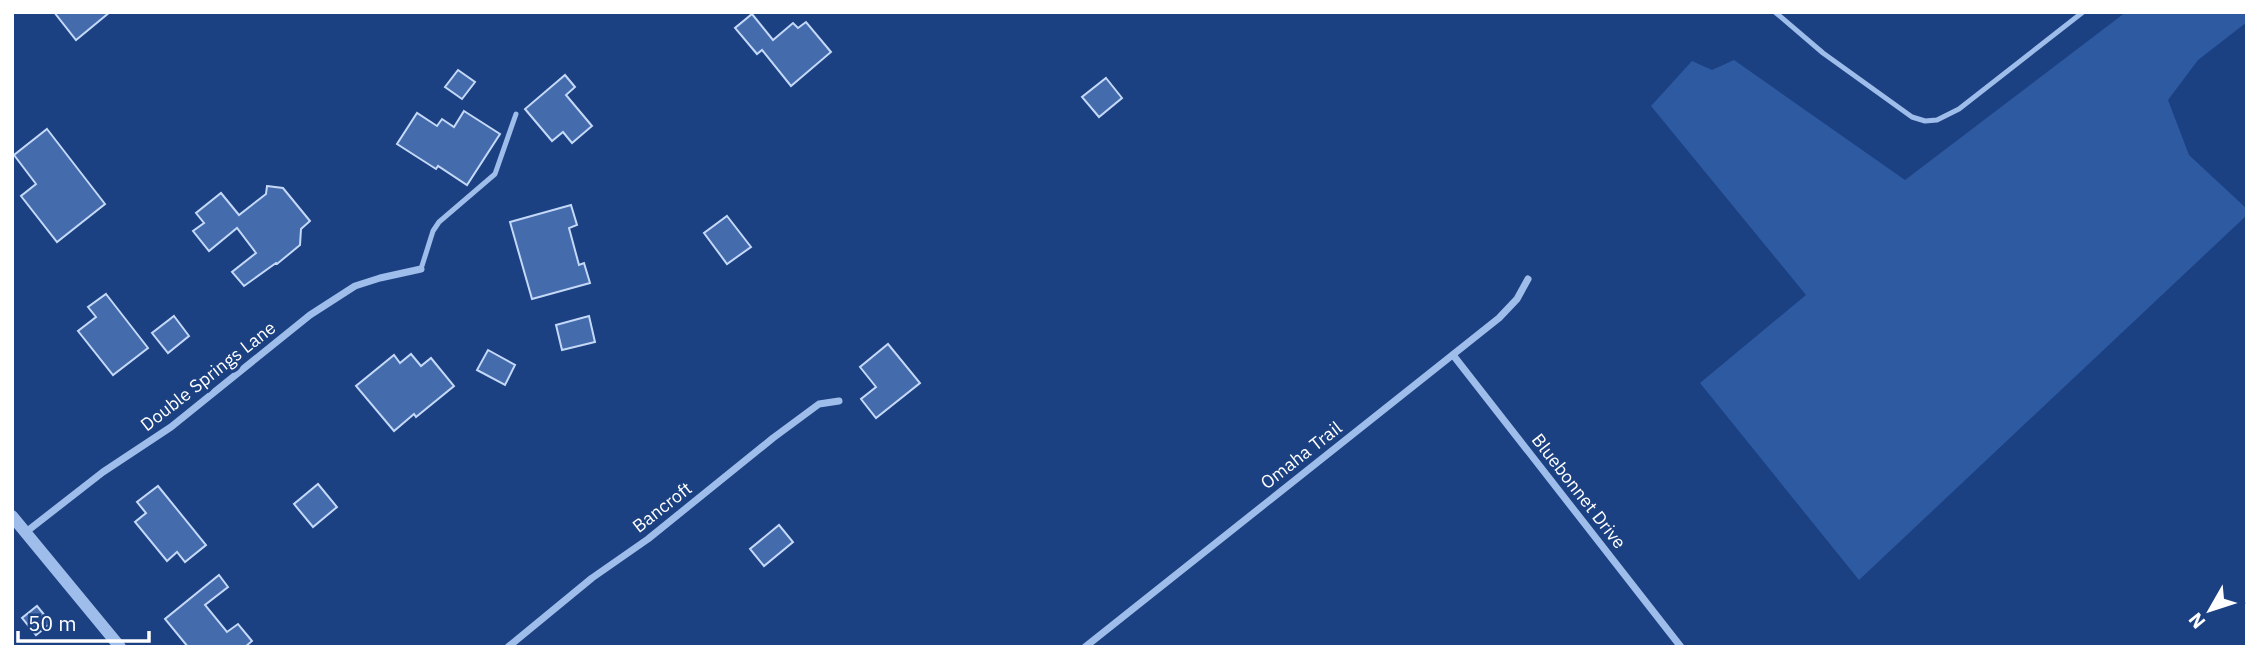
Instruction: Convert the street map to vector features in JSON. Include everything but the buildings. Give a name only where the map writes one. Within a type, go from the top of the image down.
[{"type":"street","name":"Double Springs Lane","points":[[26,532],[103,472],[171,427],[310,315],[355,286],[421,269]]},
{"type":"street","name":"Omaha Trail","points":[[1085,647],[1507,311],[1528,279]]},
{"type":"street","name":"Bluebonnet Drive","points":[[1452,355],[1681,647]]},
{"type":"street","name":"Bancroft","points":[[508,647],[592,578],[648,539],[773,438],[819,404],[839,401]]},
{"type":"street","points":[[12,516],[120,647]]},
{"type":"lane","points":[[1775,12],[1823,54],[1902,111],[1925,121],[1937,120],[1959,110],[2083,12]]},
{"type":"lane","points":[[421,269],[433,231],[439,222],[495,174],[516,114]]},
{"type":"shaded area","points":[[2126,12],[2247,12],[2247,22],[2198,60],[2168,100],[2189,155],[2247,209],[2247,215],[1859,580],[1700,383],[1806,295],[1651,106],[1692,61],[1712,70],[1734,60],[1905,180]]}]
